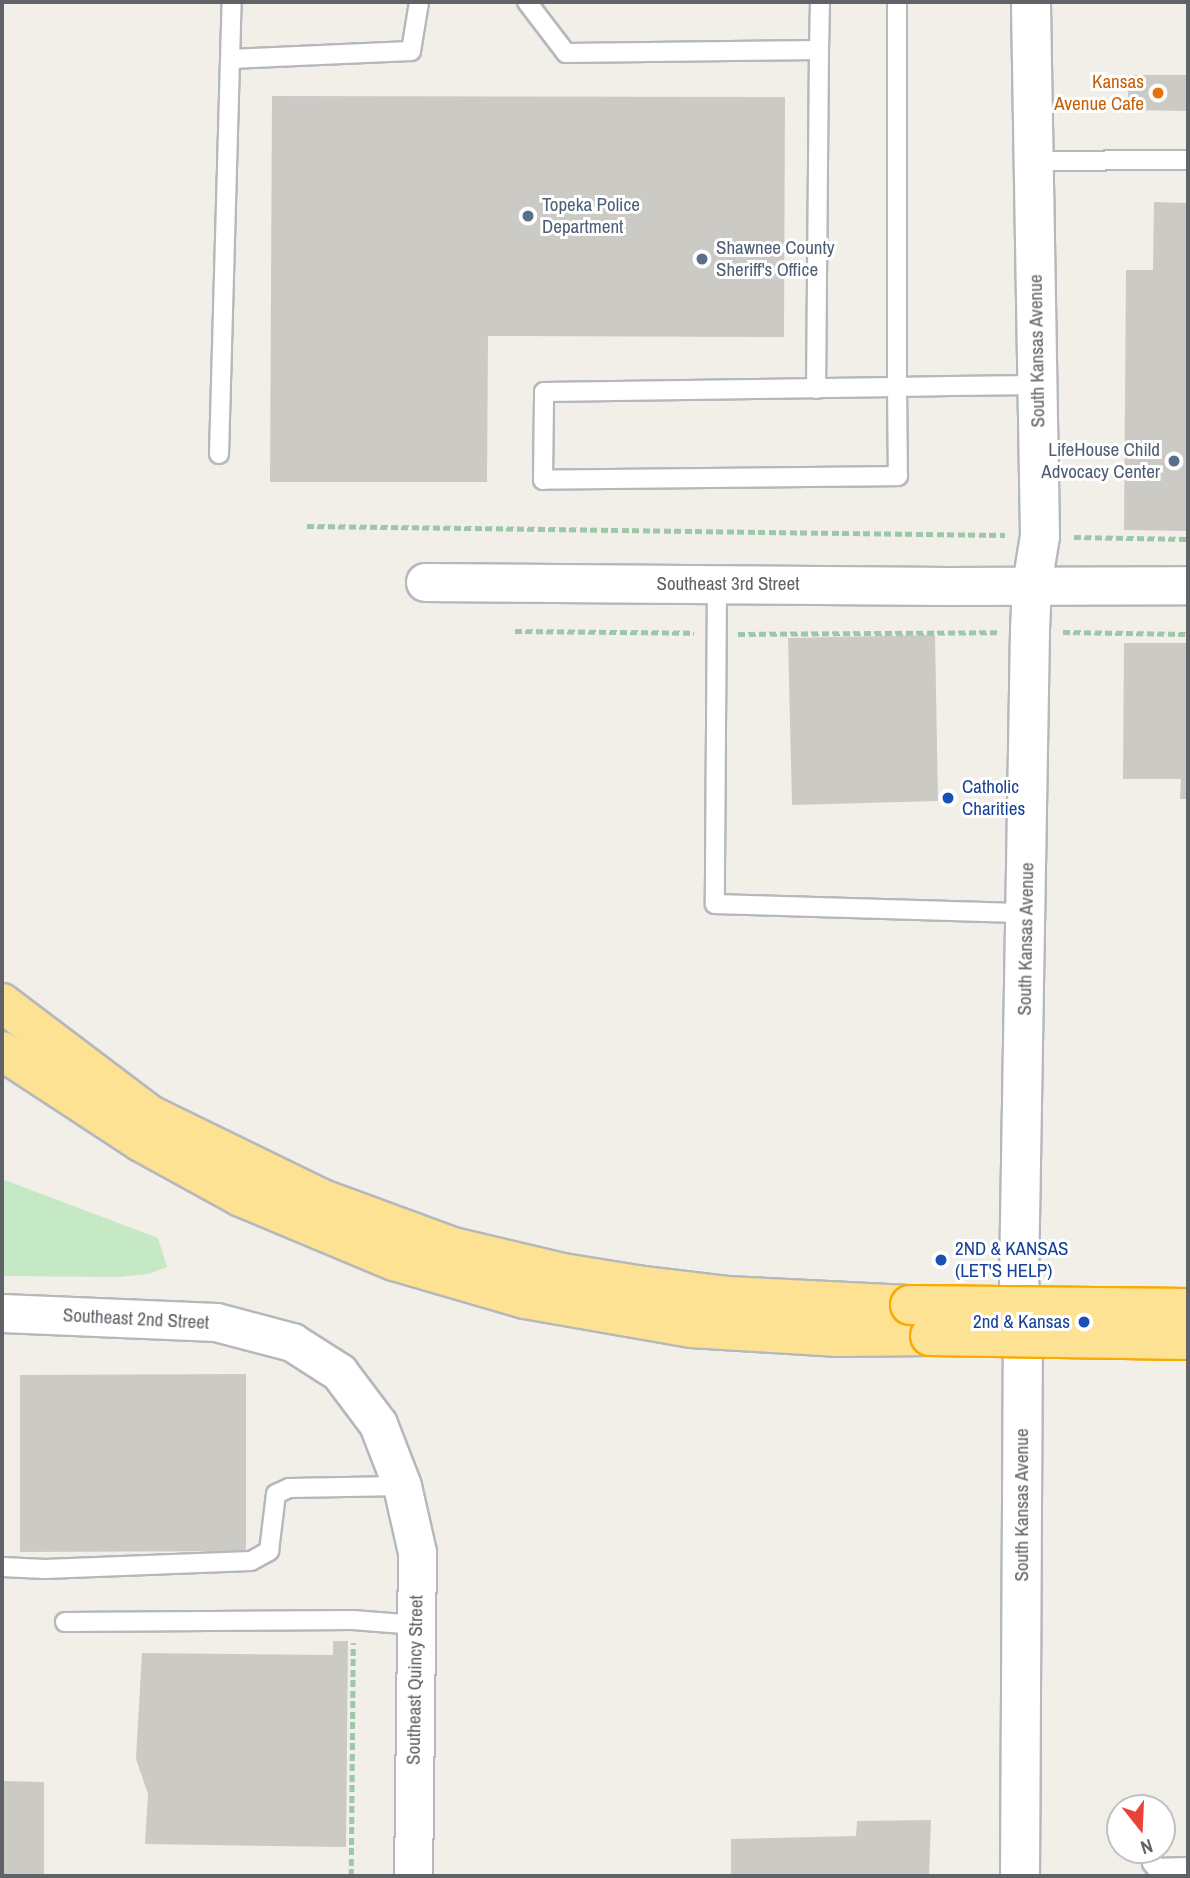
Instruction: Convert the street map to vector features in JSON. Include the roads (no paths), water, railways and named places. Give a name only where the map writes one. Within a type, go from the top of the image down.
[{"type":"highway","points":[[2,1003],[146,1129],[241,1197],[394,1261],[525,1298],[691,1328],[839,1337],[1188,1340]]},
{"type":"highway","points":[[2,1051],[146,1129],[320,1198],[453,1247],[563,1273],[726,1296],[909,1305],[1188,1308]]},
{"type":"main road","name":"South Kansas Avenue","points":[[1020,1876],[1023,1325],[1019,1280],[1030,630],[1032,585],[1040,536],[1031,2]]},
{"type":"street","name":"Southeast 3rd Street","points":[[425,582],[1188,584]]},
{"type":"street","name":"Southeast 2nd Street","points":[[2,1313],[216,1322],[292,1342],[339,1372],[378,1424],[402,1486]]},
{"type":"street","name":"Southeast Quincy Street","points":[[402,1486],[417,1552],[413,1876]]},
{"type":"lane","points":[[219,454],[232,2]]},
{"type":"lane","points":[[230,59],[411,51],[419,2]]},
{"type":"lane","points":[[527,2],[566,53],[819,50]]},
{"type":"lane","points":[[816,388],[820,2]]},
{"type":"lane","points":[[897,2],[897,387],[898,476],[543,480],[544,393],[816,388],[897,387],[1037,385]]},
{"type":"lane","points":[[1034,161],[1188,160]]},
{"type":"lane","points":[[717,584],[715,904],[1027,913]]},
{"type":"lane","points":[[2,1567],[45,1569],[251,1561],[269,1551],[276,1494],[289,1488],[402,1486]]},
{"type":"lane","points":[[65,1622],[353,1619],[416,1625]]},
{"type":"lane","points":[[1153,1864],[1156,1868],[1188,1867]]},
{"type":"place","name":"Kansas Avenue Cafe","points":[[1158,93]]},
{"type":"place","name":"Topeka Police Department","points":[[528,216]]},
{"type":"place","name":"Shawnee County Sheriff's Office","points":[[702,259]]},
{"type":"place","name":"LifeHouse Child Advocacy Center","points":[[1174,461]]},
{"type":"place","name":"Catholic Charities","points":[[948,798]]},
{"type":"place","name":"2ND & KANSAS (LET'S HELP)","points":[[941,1260]]},
{"type":"place","name":"2nd & Kansas","points":[[1084,1322]]}]
